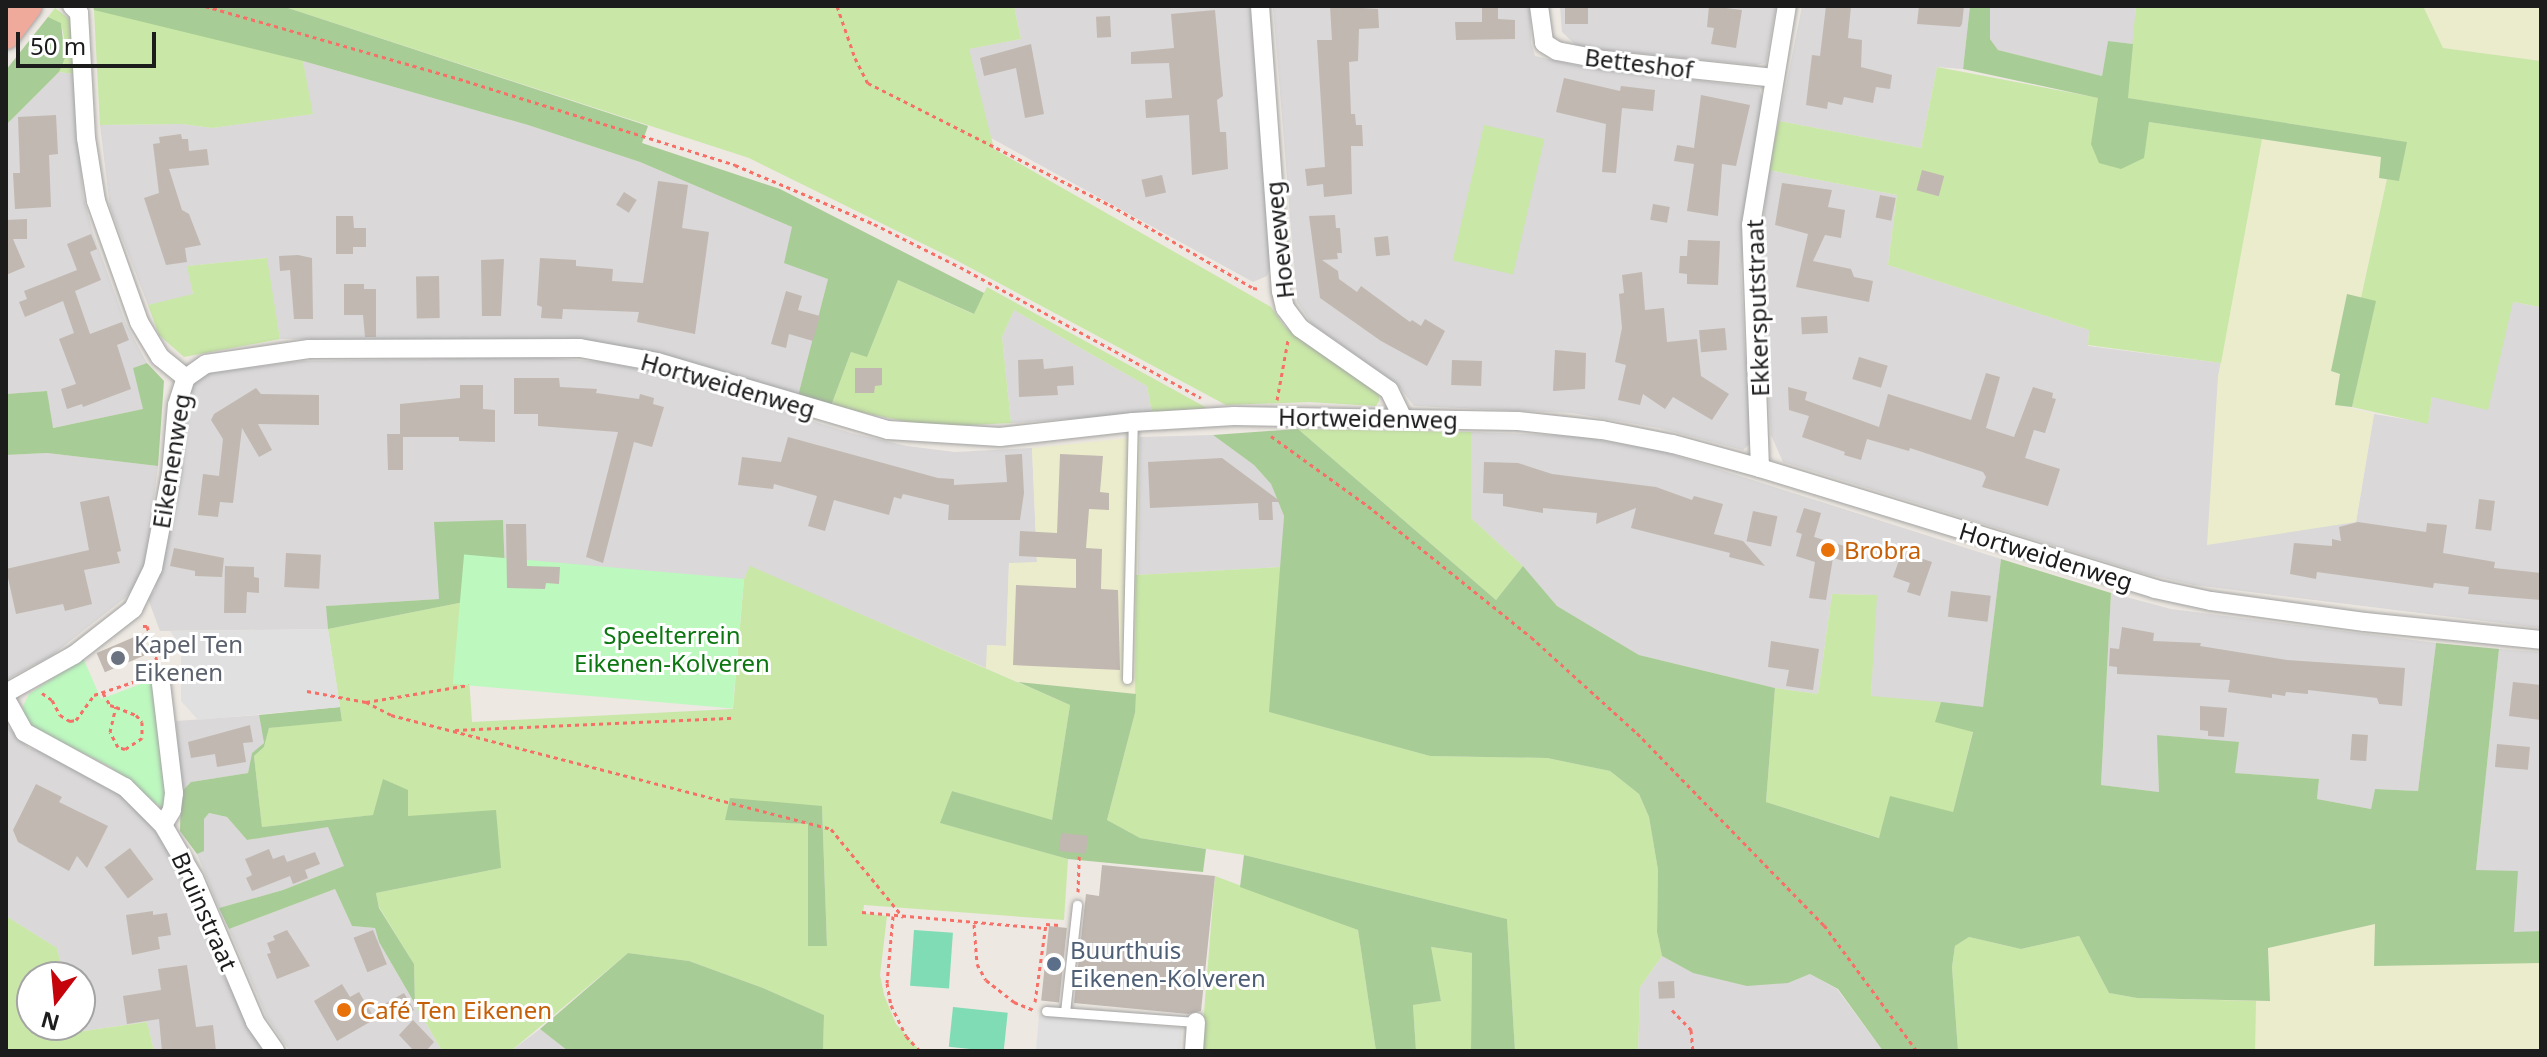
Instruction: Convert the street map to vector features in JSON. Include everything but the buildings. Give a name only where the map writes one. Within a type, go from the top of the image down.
[{"type":"street","name":"Eikenenweg","points":[[6,693],[92,643],[133,609],[153,568],[171,473],[177,405],[186,378],[160,357],[139,322],[96,201],[86,138],[79,13],[72,6]]},
{"type":"street","name":"Hoeveweg","points":[[1260,6],[1281,291],[1290,317],[1300,328],[1389,390],[1403,419]]},
{"type":"street","name":"Betteshof","points":[[1539,6],[1544,43],[1557,51],[1604,60],[1774,78]]},
{"type":"street","name":"Ekkersputstraat","points":[[1760,468],[1751,225],[1787,6]]},
{"type":"street","name":"Hortweidenweg","points":[[186,378],[206,364],[309,349],[580,348],[657,362],[888,430],[1000,437],[1133,422],[1234,416],[1269,425],[1403,419],[1518,421],[1602,430],[1673,444],[1760,468],[2155,589],[2211,601],[2365,622],[2541,640]]},
{"type":"street","points":[[156,677],[174,793],[172,810],[163,825]]},
{"type":"street","name":"Bruinstraat","points":[[6,699],[24,732],[125,787],[163,825],[194,878],[255,1022],[275,1051]]},
{"type":"street","points":[[1194,1051],[1196,1022]]},
{"type":"lane","points":[[1127,679],[1133,422]]},
{"type":"lane","points":[[1065,1012],[1077,905]]},
{"type":"lane","points":[[1046,1011],[1196,1022]]},
{"type":"path","points":[[205,6],[466,81],[735,165],[847,212],[960,267],[1234,416]]},
{"type":"path","points":[[837,6],[855,58],[868,83],[1110,205],[1253,288],[1281,291]]},
{"type":"path","points":[[1290,317],[1283,382],[1269,425],[1496,609],[1637,733],[1824,925],[1917,1051]]},
{"type":"path","points":[[24,684],[47,696],[60,715],[70,721],[76,720],[89,698],[156,677],[147,626],[142,626],[133,609]]},
{"type":"path","points":[[366,702],[469,685]]},
{"type":"path","points":[[307,691],[366,702],[391,715],[831,829],[903,917]]},
{"type":"path","points":[[103,693],[107,702],[116,707],[142,722],[142,738],[125,749],[118,747],[110,732],[116,707]]},
{"type":"path","points":[[452,730],[734,718]]},
{"type":"path","points":[[1077,905],[1079,856]]},
{"type":"path","points":[[862,912],[1046,928]]},
{"type":"path","points":[[893,916],[887,983],[891,1005],[906,1036],[920,1051]]},
{"type":"path","points":[[974,922],[974,950],[986,980],[1014,1002],[1034,1011],[1046,1011]]},
{"type":"path","points":[[1034,1011],[1046,924],[1075,927]]},
{"type":"path","points":[[1672,1010],[1691,1030],[1693,1051]]},
{"type":"shaded area","points":[[1014,6],[1252,6],[1271,266],[1267,276],[1253,282],[991,138],[968,49],[1021,39]]},
{"type":"shaded area","points":[[1273,6],[1530,6],[1531,43],[1535,56],[1575,65],[1759,88],[1764,104],[1749,190],[1741,271],[1745,354],[1755,430],[1750,444],[1743,450],[1659,428],[1572,413],[1414,406],[1397,384],[1312,324],[1297,302]]},
{"type":"shaded area","points":[[1560,6],[1776,6],[1766,63],[1755,65],[1578,47],[1562,32]]},
{"type":"shaded area","points":[[1802,6],[1970,6],[1963,69],[1937,67],[1921,148],[1779,121]]},
{"type":"shaded area","points":[[1978,6],[2136,6],[2133,44],[2108,41],[2102,76],[1998,50],[1990,39],[1990,8]]},
{"type":"shaded area","points":[[303,61],[528,125],[640,162],[792,227],[828,279],[798,396],[566,341],[280,339],[266,258],[188,266],[193,295],[148,305],[110,207],[100,125],[182,124],[212,128],[312,114]]},
{"type":"shaded area","points":[[59,72],[74,74],[83,196],[93,233],[126,324],[147,363],[133,368],[144,409],[52,428],[47,391],[6,394],[6,125]]},
{"type":"shaded area","points":[[1768,170],[1897,195],[1888,265],[2089,330],[2088,346],[2221,363],[2218,377],[2356,522],[2374,414],[2428,423],[2432,397],[2513,302],[2541,307],[2541,628],[2194,585],[2146,574],[1783,462],[1771,435],[1761,249]]},
{"type":"shaded area","points":[[1014,310],[1147,386],[1152,413],[1011,423],[1002,337]]},
{"type":"shaded area","points":[[537,357],[603,362],[650,371],[851,433],[907,446],[955,452],[1032,448],[1037,563],[1009,563],[1006,646],[988,645],[986,668],[750,567],[744,579],[506,599],[503,520],[439,599],[327,606],[328,629],[160,631],[148,599],[155,590],[166,534],[185,396],[191,383],[203,374],[301,361]]},
{"type":"shaded area","points":[[1471,432],[1576,436],[1661,451],[2001,559],[1983,708],[1871,697],[1876,595],[1832,594],[1818,694],[1775,688],[1639,655],[1557,606],[1523,566],[1471,518]]},
{"type":"shaded area","points":[[1213,435],[1254,465],[1271,484],[1284,516],[1281,567],[1136,575],[1140,437]]},
{"type":"shaded area","points":[[47,453],[158,466],[146,560],[137,583],[125,598],[51,656],[6,680],[6,455]]},
{"type":"shaded area","points":[[2111,593],[2171,609],[2436,643],[2418,791],[2375,789],[2371,809],[2317,799],[2319,779],[2234,773],[2239,743],[2158,735],[2159,792],[2101,785]]},
{"type":"shaded area","points":[[328,629],[340,707],[198,720],[181,701],[181,646],[170,631]]},
{"type":"shaded area","points":[[2499,649],[2541,652],[2541,931],[2514,933],[2476,870]]},
{"type":"shaded area","points":[[259,715],[264,743],[252,753],[248,773],[191,782],[181,792],[176,721]]},
{"type":"shaded area","points":[[6,725],[29,748],[74,762],[110,786],[143,815],[170,851],[214,957],[246,1018],[269,1051],[154,1051],[147,1022],[96,1029],[96,961],[60,961],[57,948],[6,916]]},
{"type":"shaded area","points":[[208,813],[227,817],[247,840],[328,826],[345,866],[283,890],[219,908],[197,854],[204,850],[204,819]]},
{"type":"shaded area","points":[[335,889],[352,926],[375,928],[379,942],[442,1051],[290,1051],[267,1018],[229,929]]},
{"type":"shaded area","points":[[1662,956],[1693,973],[1720,978],[1788,983],[1810,974],[1837,989],[1883,1051],[1638,1051],[1640,987]]},
{"type":"shaded area","points":[[1039,1015],[1182,1028],[1180,1051],[1036,1051]]},
{"type":"shaded area","points":[[540,1029],[568,1051],[511,1051]]},
{"type":"green space","points":[[91,6],[303,61],[313,114],[212,128],[182,124],[100,125],[94,10]]},
{"type":"green space","points":[[94,6],[282,6],[648,126],[642,143],[780,189],[984,293],[974,314],[898,280],[867,357],[851,352],[831,406],[798,396],[828,279],[784,263],[792,227],[640,162],[528,125],[303,61],[94,10]]},
{"type":"green space","points":[[282,6],[1014,6],[1021,39],[969,49],[994,149],[1271,307],[1284,326],[1304,342],[1367,381],[1379,393],[1379,401],[1376,406],[1309,402],[1226,405],[954,259],[749,158]]},
{"type":"green space","points":[[1970,6],[1990,7],[1990,39],[1998,50],[2102,76],[2108,41],[2133,44],[2128,98],[2407,142],[2399,181],[2379,178],[2381,157],[2149,122],[2144,158],[2121,169],[2099,163],[2091,144],[2098,98],[1963,69]]},
{"type":"green space","points":[[2136,6],[2423,6],[2443,48],[2541,61],[2541,307],[2513,302],[2488,410],[2432,397],[2428,424],[2352,407],[2375,302],[2361,298],[2387,179],[2399,180],[2406,142],[2127,98]]},
{"type":"green space","points":[[2423,6],[2541,6],[2541,61],[2443,48]]},
{"type":"green space","points":[[55,8],[73,22],[74,74],[59,72],[65,42],[61,23],[48,17]]},
{"type":"green space","points":[[48,17],[61,23],[65,58],[59,72],[6,125],[6,70]]},
{"type":"green space","points":[[1937,67],[2099,98],[2149,122],[2262,139],[2221,363],[2088,345],[2089,330],[1888,265],[1897,195],[1768,170],[1779,121],[1921,148]]},
{"type":"green space","points":[[1484,125],[1544,139],[1513,274],[1453,260]]},
{"type":"green space","points":[[2262,139],[2382,157],[2379,177],[2387,179],[2361,298],[2348,294],[2331,372],[2340,373],[2335,404],[2374,414],[2356,522],[2207,545],[2218,377]]},
{"type":"green space","points":[[267,258],[280,339],[184,357],[159,335],[148,305],[193,294],[187,266]]},
{"type":"green space","points":[[898,280],[973,314],[987,287],[1207,408],[1152,413],[1147,386],[1014,310],[1002,337],[1011,423],[932,427],[831,406],[851,352],[867,356]]},
{"type":"green space","points":[[2347,294],[2376,301],[2352,407],[2335,405],[2340,374],[2331,371]]},
{"type":"green space","points":[[147,363],[164,381],[158,466],[47,453],[6,455],[6,394],[47,391],[53,428],[143,409],[133,368]]},
{"type":"green space","points":[[1298,429],[1471,432],[1471,518],[1523,566],[1496,600]]},
{"type":"green space","points":[[1298,429],[1496,600],[1523,566],[1557,606],[1639,655],[1775,688],[1766,802],[1879,838],[1890,796],[1953,812],[1973,732],[1935,722],[1941,702],[1983,707],[2001,559],[2111,593],[2101,785],[2159,792],[2157,735],[2239,742],[2235,773],[2319,779],[2317,799],[2371,809],[2375,789],[2418,791],[2436,643],[2499,649],[2476,870],[2518,871],[2514,932],[2541,931],[2541,963],[2374,966],[2375,924],[2268,948],[2270,1001],[2137,998],[2109,993],[2079,936],[2021,949],[1969,937],[1955,946],[1952,967],[1958,1051],[1883,1051],[1838,989],[1810,974],[1788,983],[1747,986],[1693,973],[1662,956],[1657,932],[1658,870],[1649,817],[1639,794],[1610,771],[1547,758],[1430,756],[1269,712],[1284,516],[1271,484],[1254,465],[1213,435]]},
{"type":"green space","points":[[1140,437],[1136,694],[1018,682],[986,668],[987,645],[1006,646],[1009,563],[1037,562],[1032,448]]},
{"type":"green space","points":[[503,520],[506,599],[464,602],[328,629],[326,606],[439,599],[434,522]]},
{"type":"green space","name":"Speelterrein Eikenen-Kolveren","points":[[464,555],[744,579],[733,709],[453,684]]},
{"type":"green space","points":[[750,566],[1070,705],[1052,821],[952,791],[941,823],[1068,859],[1064,920],[864,905],[863,913],[887,916],[880,975],[884,995],[896,1024],[920,1051],[823,1051],[824,1015],[763,988],[689,961],[628,953],[511,1051],[442,1051],[415,1004],[414,964],[379,907],[376,893],[501,868],[408,816],[384,779],[374,815],[262,827],[254,756],[264,747],[269,728],[342,720],[328,629],[464,602],[472,722],[733,709],[744,579]],"holes":[[[822,806],[827,945],[808,946],[808,824],[725,819]]]},
{"type":"green space","points":[[1281,567],[1270,712],[1430,756],[1547,758],[1610,771],[1639,794],[1649,817],[1658,870],[1657,932],[1662,956],[1640,987],[1638,1051],[1515,1051],[1507,919],[1244,855],[1140,838],[1107,820],[1135,713],[1136,575]]},
{"type":"green space","points":[[1832,594],[1877,595],[1871,696],[1941,702],[1936,722],[1973,731],[1953,812],[1880,838],[1766,802],[1775,688],[1818,694]]},
{"type":"green space","points":[[83,658],[101,699],[154,679],[170,796],[163,809],[109,766],[35,729],[25,718],[23,706],[29,694]]},
{"type":"green space","points":[[1018,682],[1136,694],[1135,713],[1107,820],[1140,838],[1206,849],[1203,872],[1068,859],[940,823],[952,791],[1052,820],[1070,705]]},
{"type":"green space","points":[[340,707],[342,721],[269,728],[264,747],[254,756],[262,827],[373,815],[383,779],[408,790],[408,816],[496,810],[501,868],[376,893],[379,908],[414,964],[415,1004],[379,942],[375,928],[352,926],[335,889],[229,929],[219,908],[283,890],[344,866],[328,827],[247,840],[227,817],[209,813],[204,819],[204,851],[197,854],[180,831],[181,792],[191,782],[248,773],[252,753],[264,743],[259,715]]},
{"type":"green space","points":[[730,798],[822,806],[827,946],[808,946],[808,824],[725,820]]},
{"type":"green space","points":[[1244,855],[1507,919],[1515,1051],[1471,1051],[1472,953],[1431,947],[1441,1001],[1413,1005],[1416,1051],[1376,1051],[1358,930],[1240,887]]},
{"type":"green space","points":[[1215,876],[1358,930],[1376,1051],[1201,1051]]},
{"type":"green space","points":[[6,916],[57,948],[60,961],[16,961],[16,1041],[96,1041],[96,1029],[147,1022],[154,1051],[6,1051]]},
{"type":"green space","points":[[2375,924],[2374,966],[2541,961],[2541,1051],[2255,1051],[2256,1001],[2270,1001],[2268,948]]},
{"type":"green space","points":[[914,930],[953,933],[949,989],[910,986]]},
{"type":"green space","points":[[2079,936],[2109,993],[2137,998],[2256,1001],[2255,1051],[1958,1051],[1952,967],[1955,946],[1969,937],[2021,949]]},
{"type":"green space","points":[[1430,947],[1472,953],[1471,1051],[1416,1051],[1413,1005],[1441,1001]]},
{"type":"green space","points":[[628,953],[689,961],[763,988],[824,1015],[823,1051],[568,1051],[540,1029]]},
{"type":"green space","points":[[953,1007],[1008,1013],[1004,1051],[949,1047]]},
{"type":"place","name":"Brobra","points":[[1828,550]]},
{"type":"place","name":"Kapel Ten Eikenen","points":[[118,658]]},
{"type":"place","name":"Buurthuis Eikenen-Kolveren","points":[[1054,964]]},
{"type":"place","name":"Café Ten Eikenen","points":[[344,1010]]}]
